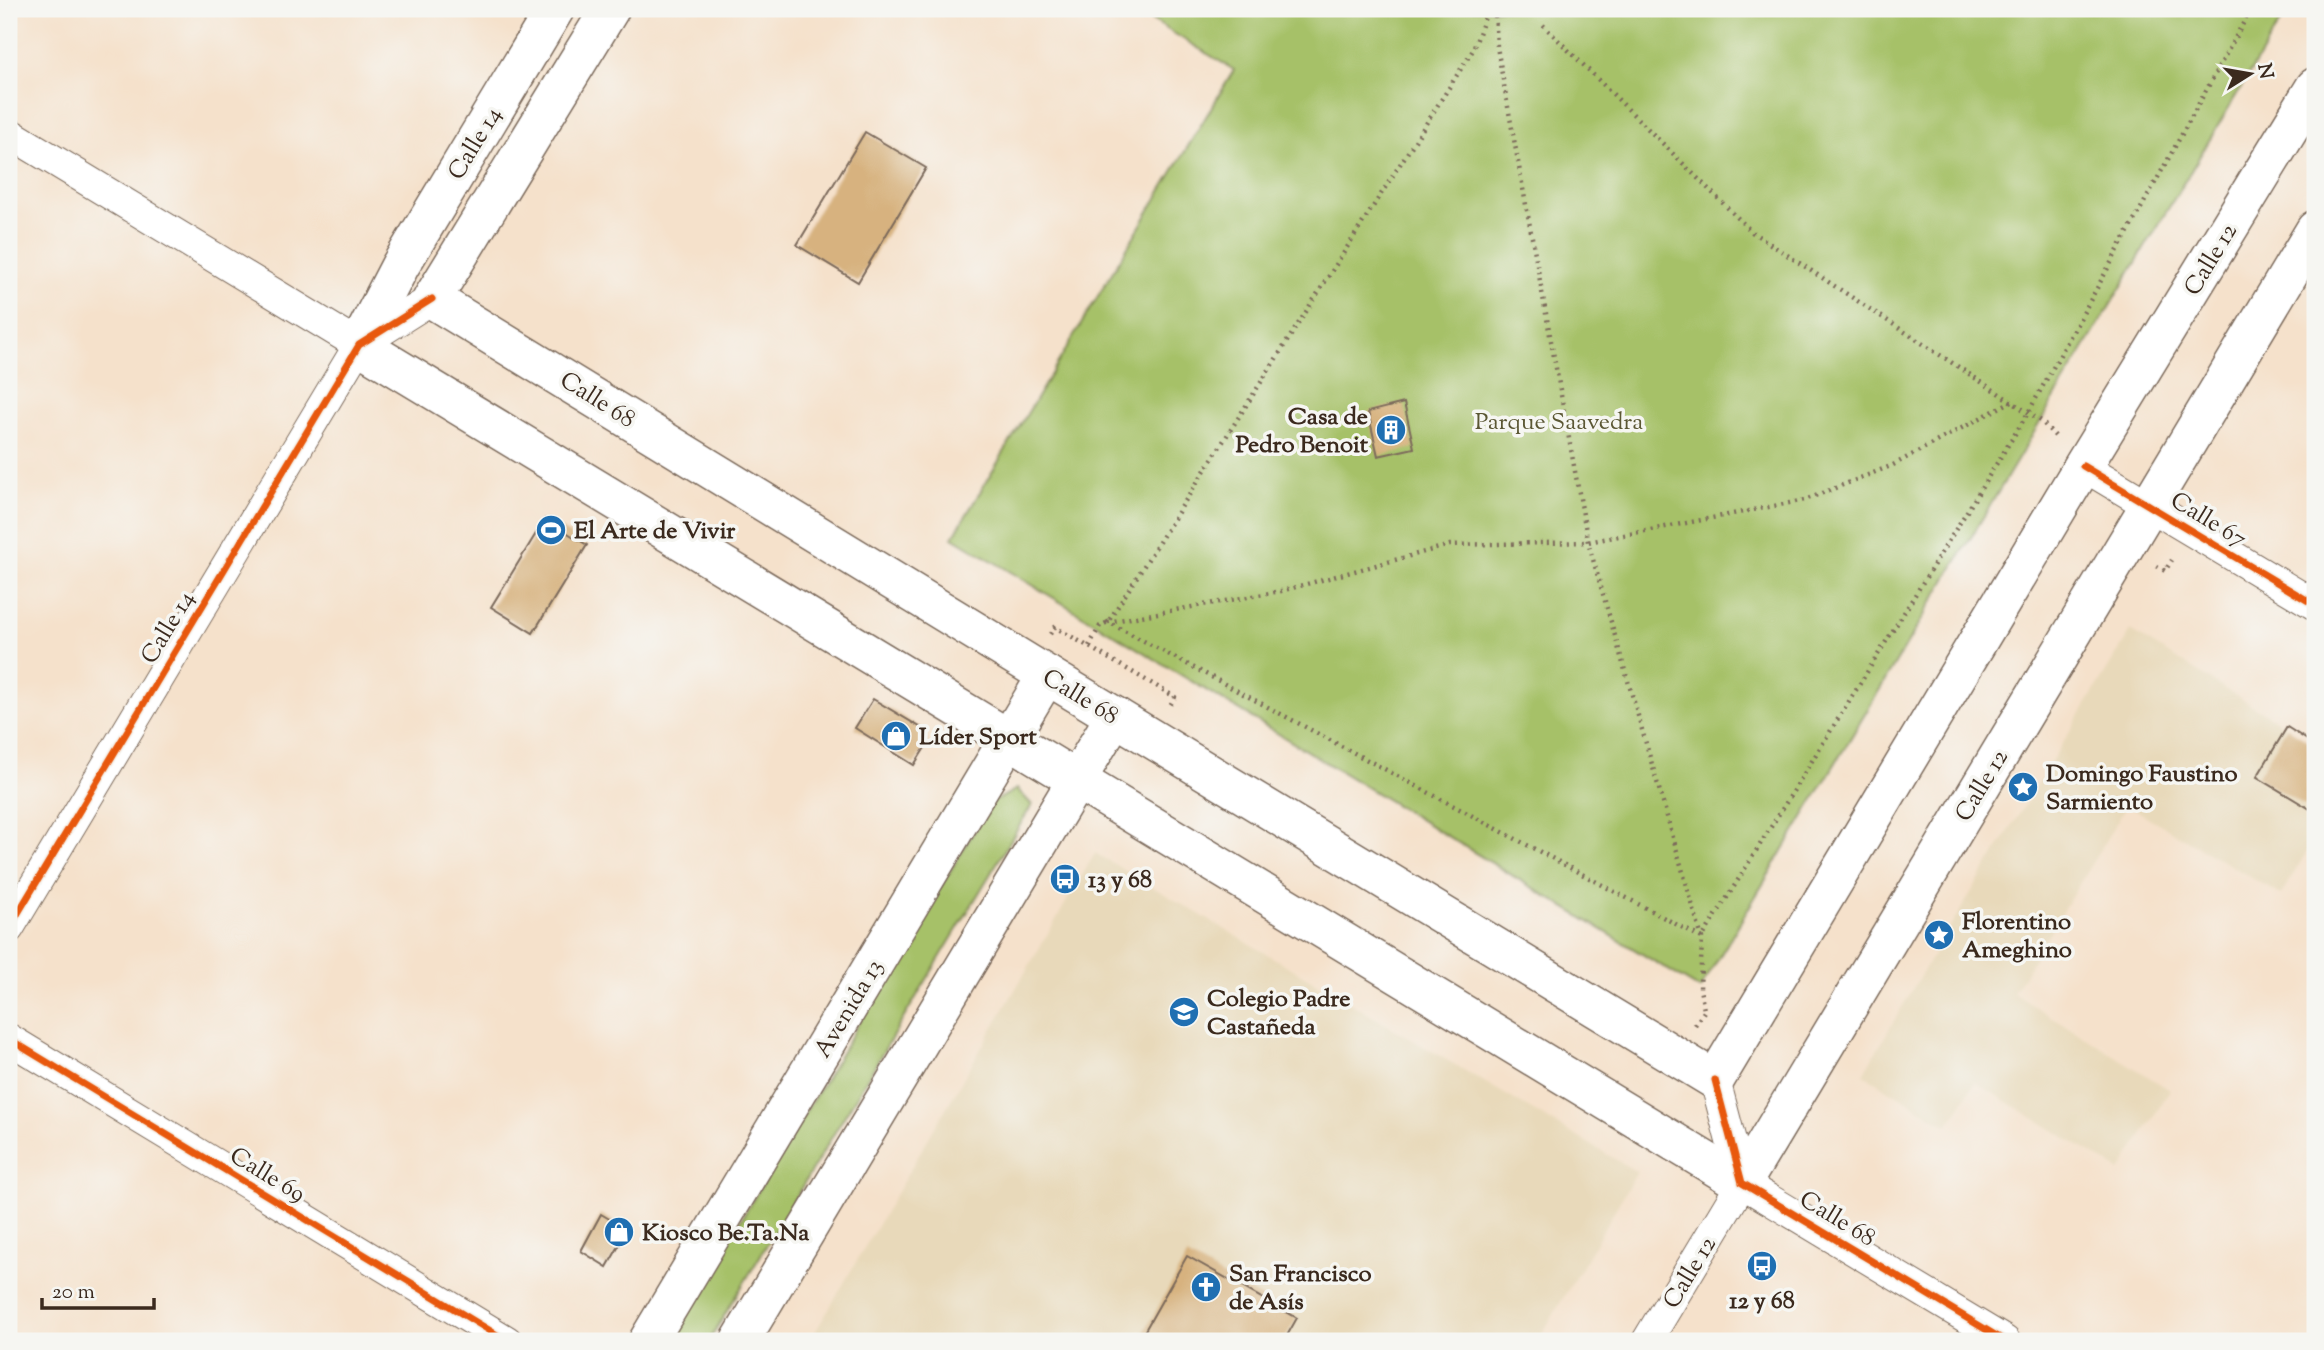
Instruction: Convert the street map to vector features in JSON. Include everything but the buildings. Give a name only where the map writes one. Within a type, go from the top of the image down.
[{"type":"main road","name":"Calle 14","points":[[359,345],[400,267],[555,9]]},
{"type":"main road","name":"Calle 14","points":[[432,299],[610,9]]},
{"type":"main road","name":"Calle 12","points":[[1715,1080],[2083,466],[2315,86]]},
{"type":"main road","name":"Calle 12","points":[[1742,1183],[2315,230]]},
{"type":"main road","name":"Calle 68","points":[[432,299],[1715,1080]]},
{"type":"main road","name":"Calle 68","points":[[359,345],[1742,1183]]},
{"type":"main road","name":"Avenida 13","points":[[648,1341],[1047,675]]},
{"type":"main road","points":[[740,1341],[1115,716]]},
{"type":"street","name":"Calle 68","points":[[9,133],[359,345]]},
{"type":"street","points":[[359,345],[432,299]]},
{"type":"street","name":"Calle 14","points":[[9,928],[359,345]]},
{"type":"street","name":"Calle 67","points":[[2083,466],[2315,605]]},
{"type":"street","name":"Calle 69","points":[[9,1040],[507,1341]]},
{"type":"street","points":[[1715,1080],[1742,1183]]},
{"type":"street","name":"Calle 68","points":[[1742,1183],[2005,1341]]},
{"type":"street","name":"Calle 12","points":[[1647,1341],[1742,1183]]},
{"type":"path","points":[[1108,622],[1473,50],[1488,9]]},
{"type":"path","points":[[1495,9],[1497,47],[1588,542],[1702,938],[1700,989],[1704,1010]]},
{"type":"path","points":[[1702,938],[2028,413],[2251,9]]},
{"type":"path","points":[[1543,25],[1752,232],[2012,401],[2041,421],[2057,438]]},
{"type":"path","points":[[1089,646],[1100,626],[1108,622],[1281,591],[1450,545],[1588,542],[1805,500],[1892,465],[2012,401]]},
{"type":"path","points":[[1108,622],[1702,938]]},
{"type":"shaded area","points":[[2131,631],[2287,727],[2257,777],[2315,812],[2315,838],[2281,895],[2127,805],[2013,993],[2170,1090],[2120,1171],[1975,1082],[1948,1126],[1863,1074]]},
{"type":"shaded area","name":"Colegio Padre Castañeda","points":[[1095,853],[1637,1172],[1538,1341],[810,1341]]},
{"type":"green space","name":"Parque Saavedra","points":[[1134,9],[2288,9],[1700,989],[953,537],[1234,70]]},
{"type":"green space","points":[[1017,789],[1032,805],[709,1341],[668,1341],[991,803]]},
{"type":"cycle path","points":[[9,928],[359,345],[432,299]]},
{"type":"cycle path","points":[[2083,466],[2315,605]]},
{"type":"cycle path","points":[[9,1039],[507,1341]]},
{"type":"cycle path","points":[[1715,1080],[1742,1183],[2005,1341]]},
{"type":"place","name":"Casa de Pedro Benoit","points":[[1391,430]]},
{"type":"place","name":"El Arte de Vivir","points":[[551,530]]},
{"type":"place","name":"Líder Sport","points":[[896,736]]},
{"type":"place","name":"Domingo Faustino Sarmiento","points":[[2023,787]]},
{"type":"place","name":"13 y 68","points":[[1065,879]]},
{"type":"place","name":"Florentino Ameghino","points":[[1939,935]]},
{"type":"place","name":"Colegio Padre Castañeda","points":[[1184,1012]]},
{"type":"place","name":"Kiosco Be.Ta.Na","points":[[619,1232]]},
{"type":"place","name":"12 y 68","points":[[1762,1266]]},
{"type":"place","name":"San Francisco de Asís","points":[[1206,1287]]}]
